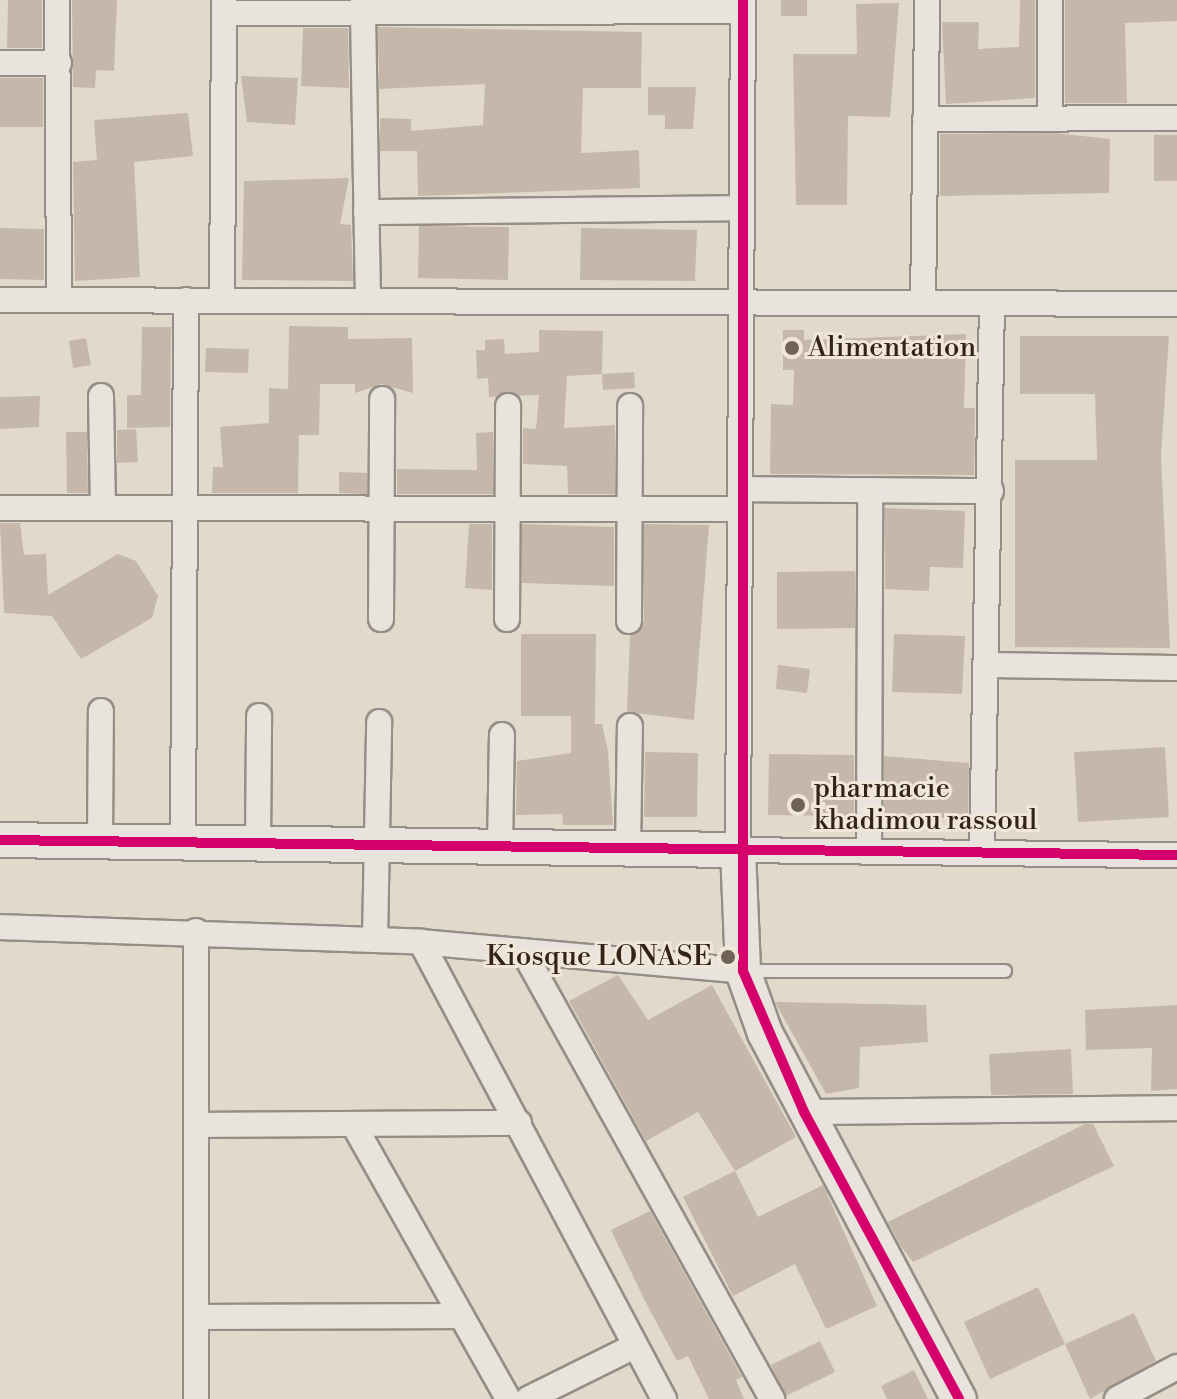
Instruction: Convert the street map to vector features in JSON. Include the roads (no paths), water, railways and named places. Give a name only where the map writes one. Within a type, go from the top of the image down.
[{"type":"street","points":[[57,0],[59,300]]},
{"type":"street","points":[[923,303],[927,0]]},
{"type":"street","points":[[1050,0],[1050,118]]},
{"type":"street","points":[[222,300],[224,7],[363,13],[558,6],[743,5],[738,850],[743,971],[804,1112],[959,1399]]},
{"type":"street","points":[[363,13],[368,301]]},
{"type":"street","points":[[0,63],[59,63]]},
{"type":"street","points":[[925,119],[1177,118]]},
{"type":"street","points":[[366,212],[742,208]]},
{"type":"street","points":[[0,300],[1177,304]]},
{"type":"street","points":[[183,841],[186,300]]},
{"type":"street","points":[[982,853],[989,665],[992,304]]},
{"type":"street","points":[[101,396],[103,508]]},
{"type":"street","points":[[381,619],[382,399]]},
{"type":"street","points":[[507,619],[508,406]]},
{"type":"street","points":[[629,621],[630,406]]},
{"type":"street","points":[[869,852],[870,490]]},
{"type":"street","points":[[0,508],[629,509],[870,490],[991,491]]},
{"type":"street","points":[[989,665],[1177,668]]},
{"type":"street","points":[[100,841],[101,711]]},
{"type":"street","points":[[258,843],[259,716]]},
{"type":"street","points":[[375,940],[379,722]]},
{"type":"street","points":[[628,849],[630,726]]},
{"type":"street","points":[[500,847],[502,735]]},
{"type":"street","points":[[0,840],[1177,855]]},
{"type":"street","points":[[0,927],[196,931],[421,942],[743,971]]},
{"type":"street","points":[[196,931],[200,1125],[196,1399]]},
{"type":"street","points":[[421,942],[664,1399]]},
{"type":"street","points":[[523,951],[772,1399]]},
{"type":"street","points":[[804,1112],[1177,1108]]},
{"type":"street","points":[[200,1125],[355,1127],[519,1123]]},
{"type":"street","points":[[355,1127],[508,1399]]},
{"type":"street","points":[[197,1317],[461,1316]]},
{"type":"street","points":[[528,1399],[635,1346]]},
{"type":"street","points":[[1117,1399],[1177,1367]]},
{"type":"lane","points":[[743,971],[1005,971]]},
{"type":"place","name":"Alimentation","points":[[792,348]]},
{"type":"place","name":"pharmacie khadimou rassoul","points":[[798,805]]},
{"type":"place","name":"Kiosque LONASE","points":[[728,957]]}]
